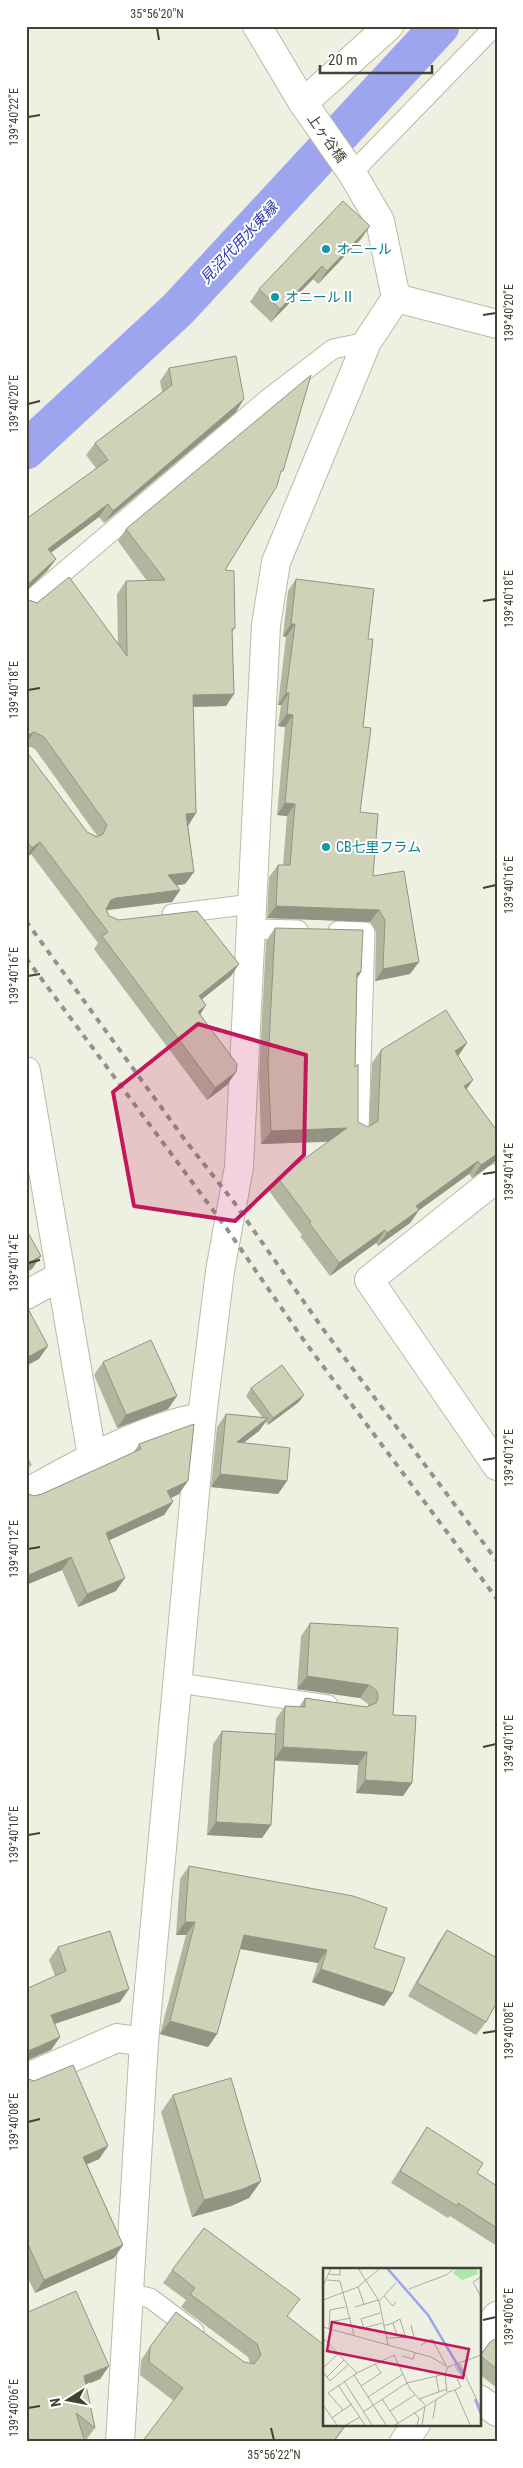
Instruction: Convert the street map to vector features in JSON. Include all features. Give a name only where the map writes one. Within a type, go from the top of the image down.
[{"type":"street","name":"上ヶ谷橋","points":[[257,26],[302,103],[352,173],[380,221],[396,298]]},
{"type":"street","points":[[302,103],[389,26]]},
{"type":"street","points":[[120,2442],[144,2042],[202,1417],[220,1271],[239,1167],[266,625],[276,562],[367,342],[396,298],[497,324]]},
{"type":"street","points":[[26,1071],[30,1121],[62,1276],[92,1456]]},
{"type":"street","points":[[497,1178],[369,1280],[497,1466]]},
{"type":"street","points":[[26,1295],[62,1276]]},
{"type":"street","points":[[26,1493],[92,1456],[183,1420],[202,1417]]},
{"type":"street","points":[[26,2078],[117,2038],[144,2042]]},
{"type":"street","points":[[480,2338],[497,2316]]},
{"type":"street","points":[[480,2400],[497,2412]]},
{"type":"street","points":[[404,2442],[415,2426]]},
{"type":"lane","points":[[352,173],[495,26]]},
{"type":"lane","points":[[26,604],[276,393],[333,350],[367,342]]},
{"type":"lane","points":[[156,916],[251,917],[365,932],[359,1129]]},
{"type":"lane","points":[[178,1683],[348,1708]]},
{"type":"lane","points":[[129,2293],[150,2298],[211,2343]]},
{"type":"highlighted area","points":[[198,1024],[306,1055],[304,1155],[235,1221],[134,1206],[113,1092]]},
{"type":"building","points":[[343,201],[370,226],[327,271],[322,266],[280,309],[259,289]]},
{"type":"building","points":[[236,356],[244,399],[113,511],[108,504],[48,549],[56,559],[26,586],[26,519],[108,460],[95,443],[172,385],[169,368]]},
{"type":"building","points":[[311,375],[277,486],[225,570],[234,571],[235,628],[232,629],[234,694],[193,695],[196,813],[186,814],[194,872],[168,875],[180,890],[116,898],[111,900],[106,909],[109,916],[119,920],[197,911],[239,964],[199,996],[206,1005],[198,1012],[237,1064],[236,1072],[215,1088],[102,936],[108,932],[40,842],[32,848],[26,840],[26,751],[87,832],[97,837],[103,834],[107,825],[44,737],[34,732],[26,738],[26,599],[37,603],[69,577],[127,656],[126,581],[165,580],[126,529]]},
{"type":"building","points":[[296,579],[374,589],[368,639],[373,639],[363,727],[371,728],[360,812],[378,814],[373,876],[404,871],[419,962],[383,969],[385,920],[379,910],[276,906],[278,865],[290,865],[295,804],[285,803],[293,715],[287,714],[289,693],[286,693],[295,624],[291,624]]},
{"type":"building","points":[[275,928],[363,930],[361,972],[357,973],[355,1067],[358,1064],[358,1122],[368,1127],[378,1121],[381,1050],[446,1010],[467,1043],[455,1051],[473,1080],[464,1086],[497,1131],[497,1154],[481,1165],[478,1161],[416,1206],[419,1210],[387,1233],[385,1230],[339,1263],[278,1178],[347,1128],[271,1131],[268,1063]]},
{"type":"building","points":[[26,1229],[41,1256],[26,1264]]},
{"type":"building","points":[[26,1305],[48,1346],[26,1358]]},
{"type":"building","points":[[151,1340],[177,1396],[126,1415],[103,1362]]},
{"type":"building","points":[[282,1365],[304,1395],[273,1418],[251,1388]]},
{"type":"building","points":[[226,1414],[268,1418],[237,1442],[290,1448],[287,1481],[220,1474]]},
{"type":"building","points":[[194,1424],[188,1481],[167,1491],[173,1502],[106,1533],[125,1578],[87,1594],[71,1557],[26,1576],[26,1493],[34,1496],[42,1494],[141,1449],[139,1444]]},
{"type":"building","points":[[26,1455],[31,1465],[26,1468]]},
{"type":"building","points":[[310,1623],[398,1628],[393,1715],[416,1716],[412,1783],[365,1780],[367,1752],[283,1747],[285,1706],[305,1707],[305,1698],[366,1707],[376,1703],[378,1698],[377,1691],[369,1685],[307,1676]]},
{"type":"building","points":[[222,1731],[276,1734],[271,1825],[216,1822]]},
{"type":"building","points":[[189,1866],[353,1896],[387,1908],[374,1948],[405,1958],[393,1993],[321,1969],[327,1950],[244,1935],[217,2034],[170,2021],[195,1922],[185,1922]]},
{"type":"building","points":[[447,1930],[497,1958],[497,2002],[486,2022],[417,1983]]},
{"type":"building","points":[[110,1931],[129,1989],[51,2015],[60,2037],[26,2053],[26,1989],[66,1971],[58,1947]]},
{"type":"building","points":[[73,2065],[108,2146],[83,2157],[123,2245],[44,2280],[26,2240],[26,2078],[34,2081]]},
{"type":"building","points":[[231,2078],[261,2181],[243,2189],[204,2200],[173,2095]]},
{"type":"building","points":[[427,2127],[483,2163],[477,2173],[497,2186],[497,2228],[458,2203],[457,2206],[400,2171]]},
{"type":"building","points":[[204,2228],[300,2299],[287,2316],[323,2344],[323,2426],[345,2426],[333,2442],[142,2442],[183,2388],[149,2362],[150,2347],[176,2312],[244,2362],[254,2364],[261,2355],[257,2344],[190,2294],[195,2288],[172,2270]]},
{"type":"building","points":[[76,2291],[109,2366],[84,2376],[95,2428],[76,2413],[85,2442],[26,2442],[26,2313]]},
{"type":"building","points":[[497,2338],[497,2369],[480,2356],[490,2342]]},
{"type":"waterway","name":"見沼代用水東縁","points":[[26,450],[178,309],[440,26]]},
{"type":"railway","points":[[26,921],[185,1140],[233,1201],[323,1329],[497,1561]]},
{"type":"railway","points":[[26,958],[227,1229],[305,1342],[497,1599]]},
{"type":"place","name":"オニール","points":[[326,249]]},
{"type":"place","name":"オニールⅡ","points":[[275,297]]},
{"type":"place","name":"CB七里フラム","points":[[326,847]]}]
